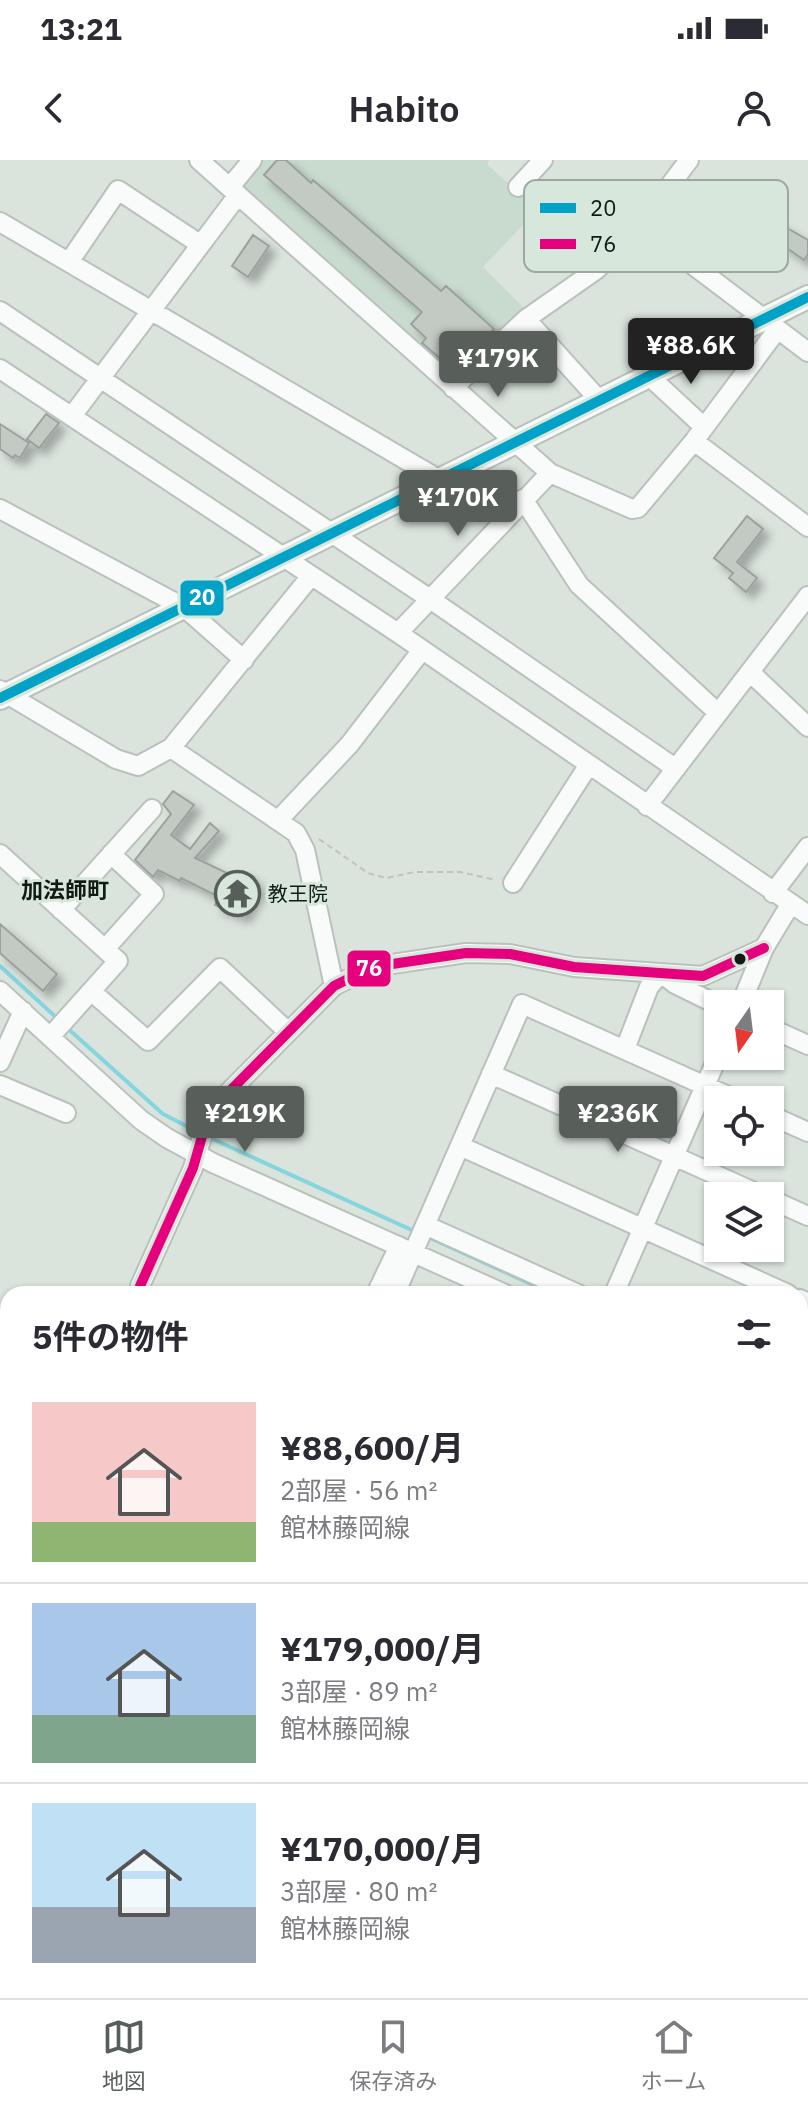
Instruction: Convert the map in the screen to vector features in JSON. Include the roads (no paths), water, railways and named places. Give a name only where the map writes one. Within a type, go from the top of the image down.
[{"type":"main road","points":[[2,694],[185,608],[649,376],[769,325],[808,297]]},
{"type":"street","points":[[199,160],[550,473],[632,509],[638,508],[699,434],[769,325]]},
{"type":"street","points":[[72,416],[198,243],[252,160]]},
{"type":"street","points":[[524,180],[543,160]]},
{"type":"street","points":[[674,180],[689,160]]},
{"type":"street","points":[[518,187],[524,181]]},
{"type":"street","points":[[69,262],[118,190],[198,243]]},
{"type":"street","points":[[0,222],[440,480]]},
{"type":"street","points":[[453,388],[526,319],[593,272]]},
{"type":"street","points":[[701,272],[808,352]]},
{"type":"street","points":[[0,312],[430,599],[675,768]]},
{"type":"street","points":[[526,319],[600,401]]},
{"type":"street","points":[[0,369],[398,633],[808,915]]},
{"type":"street","points":[[649,376],[699,434],[808,527]]},
{"type":"street","points":[[398,633],[550,473]]},
{"type":"street","points":[[523,499],[579,585],[718,713]]},
{"type":"street","points":[[0,509],[185,608],[244,660]]},
{"type":"street","points":[[2,694],[122,762],[138,766],[171,748],[311,576]]},
{"type":"street","points":[[647,806],[750,672],[802,615],[808,596]]},
{"type":"street","points":[[334,986],[305,850],[289,828],[284,814],[349,745],[422,650]]},
{"type":"street","points":[[750,672],[808,727]]},
{"type":"street","points":[[171,748],[289,828]]},
{"type":"street","points":[[513,883],[588,766]]},
{"type":"street","points":[[61,910],[152,809]]},
{"type":"street","points":[[773,893],[808,847]]},
{"type":"street","points":[[105,949],[154,894],[111,854]]},
{"type":"street","points":[[2,860],[118,961],[50,1037]]},
{"type":"street","points":[[747,990],[764,948],[790,905]]},
{"type":"street","points":[[140,1286],[193,1168],[209,1112],[334,986],[372,967],[466,953],[510,954],[574,967],[703,976],[764,948]]},
{"type":"street","points":[[91,991],[148,1041],[220,968],[287,1031]]},
{"type":"street","points":[[661,973],[675,984],[704,998]]},
{"type":"street","points":[[625,1049],[649,987],[661,973]]},
{"type":"street","points":[[0,991],[141,1120],[195,1154],[487,1286]]},
{"type":"street","points":[[381,1286],[425,1225],[522,1004],[705,1086],[712,1070]]},
{"type":"street","points":[[0,1062],[23,1011]]},
{"type":"street","points":[[784,1034],[808,1045]]},
{"type":"street","points":[[491,1074],[732,1182]]},
{"type":"street","points":[[0,1085],[66,1113]]},
{"type":"street","points":[[617,1286],[704,1088]]},
{"type":"street","points":[[784,1121],[808,1132]]},
{"type":"street","points":[[460,1146],[770,1286]]},
{"type":"street","points":[[784,1205],[808,1216]]},
{"type":"street","points":[[425,1225],[560,1286]]},
{"type":"street","points":[[397,1286],[406,1249]]},
{"type":"waterway","points":[[0,966],[59,1020]]},
{"type":"waterway","points":[[65,1026],[163,1114],[198,1132]]},
{"type":"waterway","points":[[206,1136],[416,1232]]},
{"type":"waterway","points":[[428,1237],[535,1286]]},
{"type":"place","name":"教王院","points":[[237,894]]},
{"type":"district","name":"加法師町","points":[[65,890]]}]
